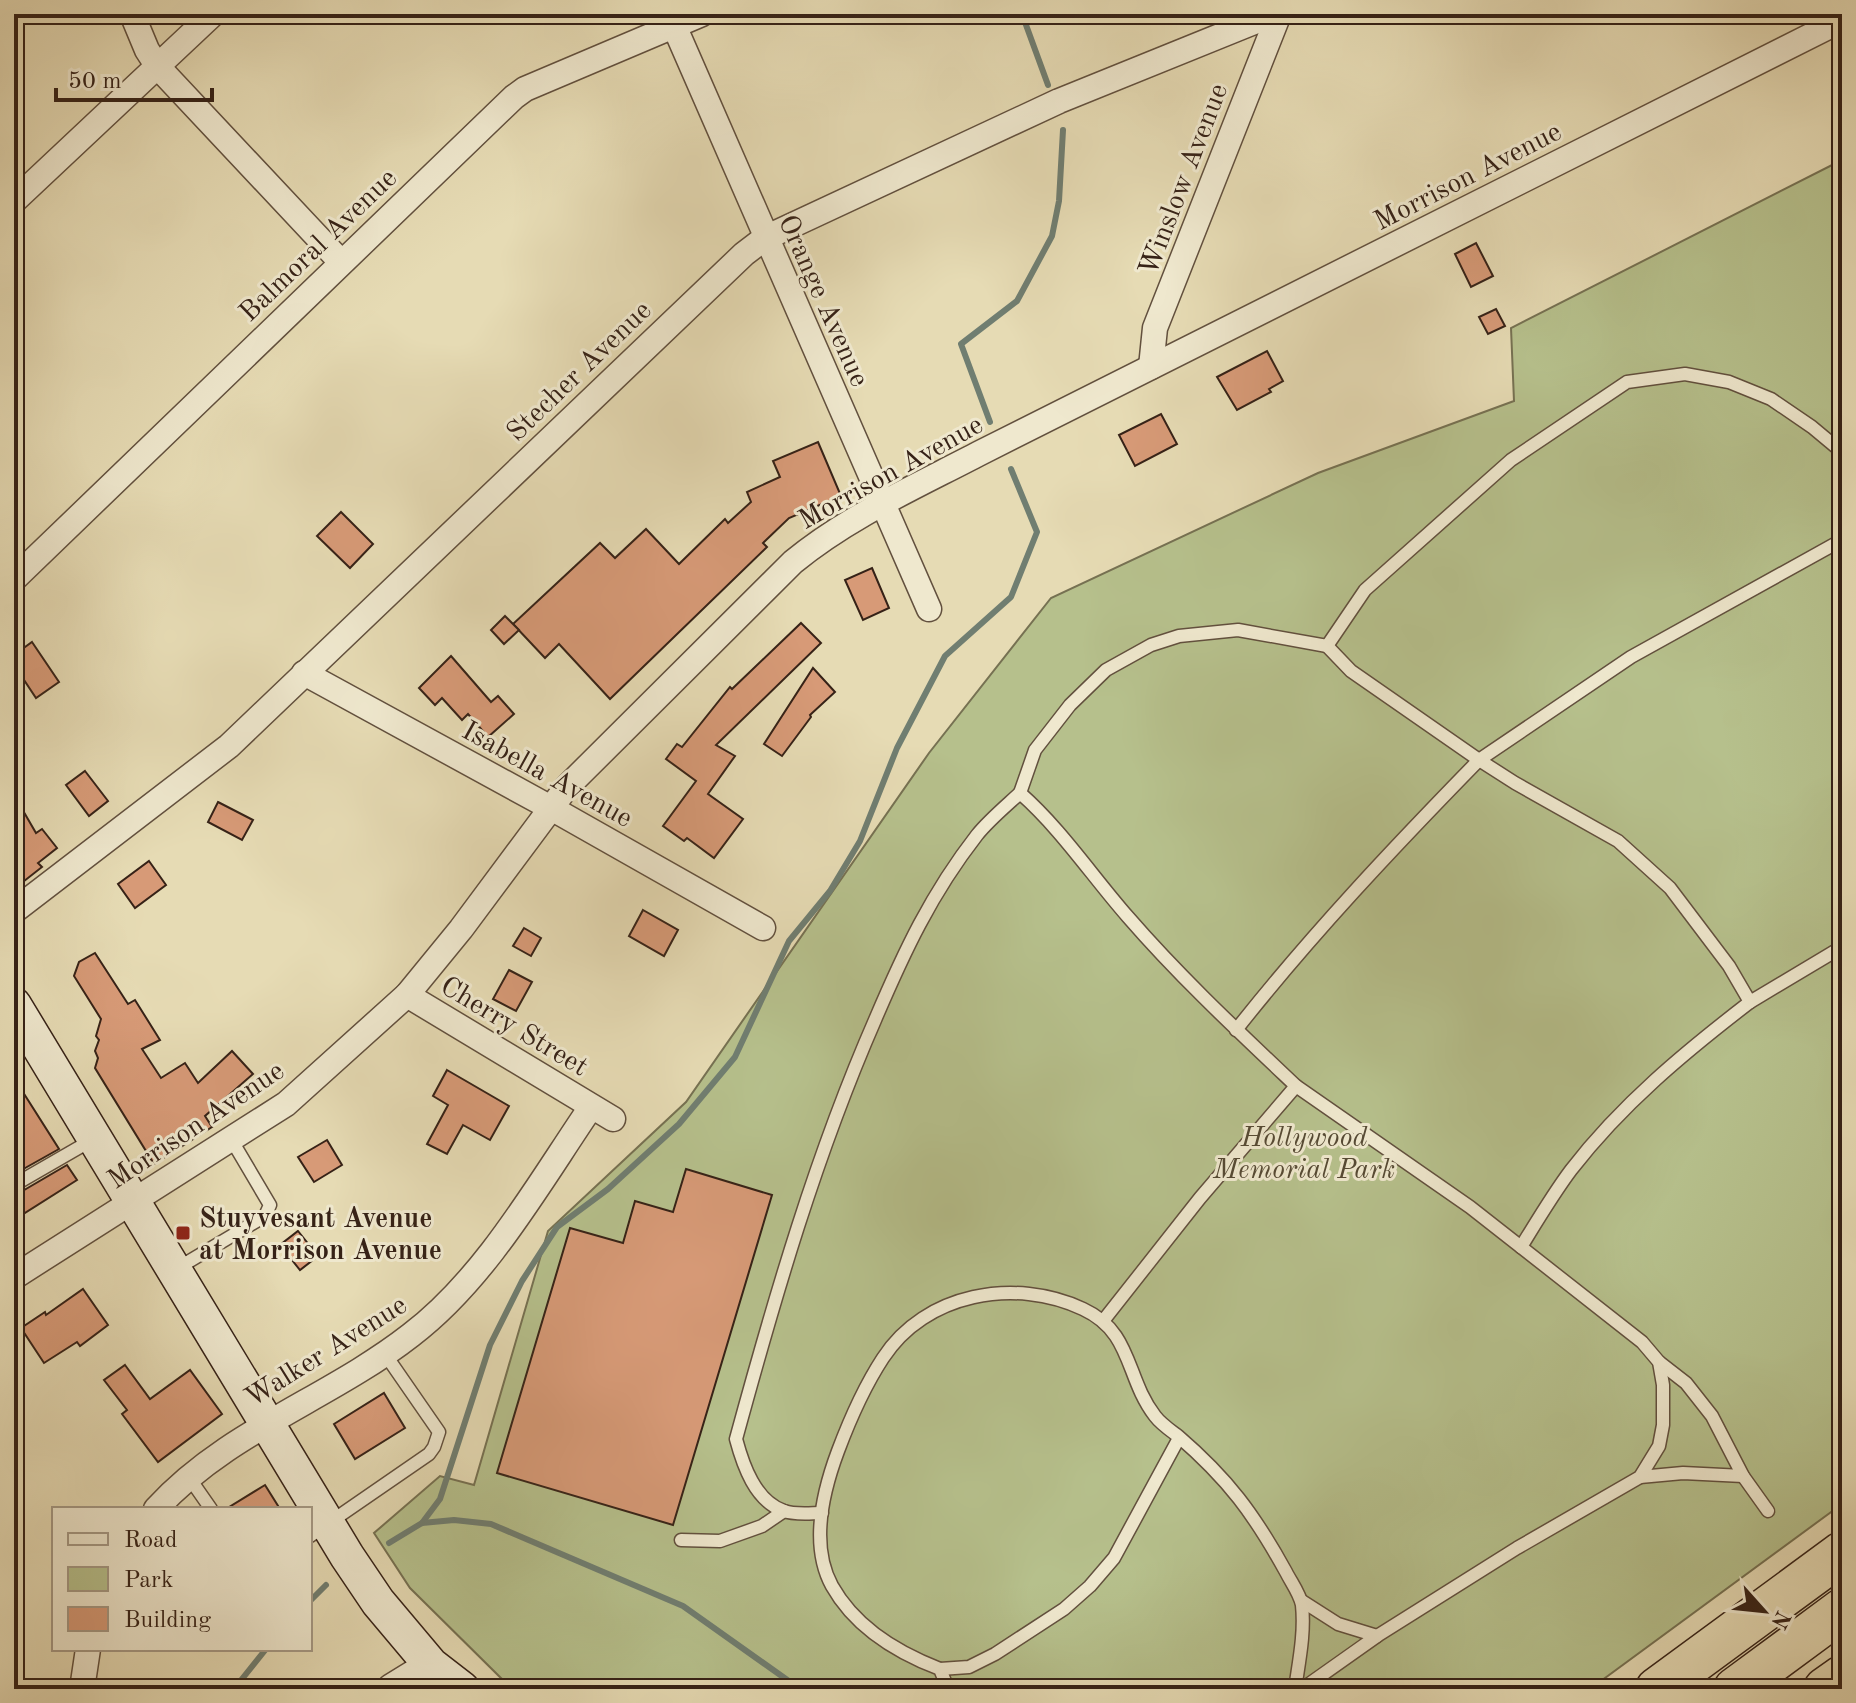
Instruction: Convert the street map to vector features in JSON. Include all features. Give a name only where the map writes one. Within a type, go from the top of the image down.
[{"type":"highway","points":[[1657,1689],[1842,1553]]},
{"type":"highway","points":[[1735,1689],[1842,1610]]},
{"type":"highway","points":[[1825,1689],[1842,1677]]},
{"type":"main road","points":[[18,1021],[94,1138],[268,1421],[308,1507]]},
{"type":"main road","points":[[319,1530],[431,1665],[462,1689]]},
{"type":"street","points":[[132,14],[158,67],[341,262]]},
{"type":"street","points":[[14,201],[213,14]]},
{"type":"street","name":"Balmoral Avenue","points":[[14,579],[341,262],[525,89],[672,21],[702,14]]},
{"type":"street","name":"Stecher Avenue","points":[[14,911],[229,746],[744,254],[765,238],[1059,101],[1277,14]]},
{"type":"street","name":"Winslow Avenue","points":[[1151,367],[1155,328],[1277,14]]},
{"type":"street","name":"Morrison Avenue","points":[[14,1277],[286,1104],[407,995],[461,929],[566,788],[793,562],[818,542],[883,504],[1151,367],[1842,20]]},
{"type":"street","name":"Orange Avenue","points":[[672,21],[929,609]]},
{"type":"street","name":"Isabella Avenue","points":[[304,673],[763,928]]},
{"type":"street","name":"Cherry Street","points":[[407,995],[613,1119]]},
{"type":"street","name":"Walker Avenue","points":[[158,1507],[188,1476],[268,1421],[414,1334],[470,1279],[591,1107]]},
{"type":"street","points":[[82,1689],[88,1651]]},
{"type":"street","points":[[392,1689],[431,1665]]},
{"type":"lane","points":[[1327,646],[1365,590],[1511,460],[1627,382],[1685,374],[1729,382],[1771,399],[1842,452]]},
{"type":"lane","points":[[1236,1030],[1302,948],[1479,760],[1631,657],[1842,540]]},
{"type":"lane","points":[[822,1513],[784,1511],[761,1495],[743,1465],[736,1439],[787,1254],[844,1091],[911,936],[978,833],[1020,793],[1035,750],[1070,705],[1106,670],[1151,645],[1179,636],[1238,630],[1327,646],[1351,671],[1479,760],[1618,841],[1670,888],[1729,966],[1750,1002]]},
{"type":"lane","points":[[1020,793],[1043,813],[1129,918],[1236,1030],[1296,1086],[1470,1207],[1631,1333],[1659,1362],[1686,1383],[1712,1416],[1743,1476],[1768,1511]]},
{"type":"lane","points":[[1521,1247],[1570,1171],[1616,1117],[1684,1053],[1750,1002],[1842,947]]},
{"type":"lane","points":[[1103,1321],[1200,1198],[1296,1086]]},
{"type":"lane","points":[[14,1185],[94,1138]]},
{"type":"lane","points":[[175,1270],[265,1216],[268,1211],[270,1205],[231,1139]]},
{"type":"lane","points":[[1179,1438],[1121,1546],[1090,1586],[1064,1609],[995,1654],[969,1667],[940,1669],[914,1659],[875,1635],[848,1609],[831,1584],[820,1549],[822,1513],[830,1473],[862,1393],[884,1356],[906,1331],[933,1313],[967,1298],[993,1292],[1027,1293],[1054,1298],[1103,1321],[1119,1337],[1136,1384],[1156,1418],[1214,1467],[1238,1494],[1262,1529],[1302,1601],[1338,1624],[1377,1636]]},
{"type":"lane","points":[[319,1530],[429,1454],[434,1447],[439,1432],[385,1354]]},
{"type":"lane","points":[[1640,1477],[1659,1446],[1663,1425],[1663,1385],[1659,1362]]},
{"type":"lane","points":[[1302,1689],[1377,1636],[1517,1548],[1640,1477],[1683,1473],[1743,1476]]},
{"type":"lane","points":[[188,1476],[210,1507]]},
{"type":"lane","points":[[681,1540],[720,1541],[762,1526],[784,1511]]},
{"type":"lane","points":[[1295,1689],[1302,1646],[1302,1601]]},
{"type":"lane","points":[[940,1669],[948,1689]]},
{"type":"green space","name":"Hollywood Memorial Park","points":[[1842,160],[1842,1504],[1590,1689],[512,1689],[410,1588],[374,1533],[440,1476],[474,1485],[548,1231],[686,1102],[929,753],[1051,598],[1318,473],[1514,401],[1511,328]]},
{"type":"building","points":[[1476,243],[1493,276],[1471,287],[1455,254]]},
{"type":"building","points":[[1496,309],[1505,326],[1488,334],[1479,317]]},
{"type":"building","points":[[1267,351],[1283,381],[1269,389],[1271,392],[1237,410],[1217,377]]},
{"type":"building","points":[[1161,414],[1177,444],[1135,466],[1119,435]]},
{"type":"building","points":[[818,442],[841,496],[789,518],[763,543],[767,547],[610,699],[559,644],[545,658],[513,624],[600,543],[615,558],[646,529],[679,564],[725,519],[728,523],[751,502],[747,492],[780,477],[773,461]]},
{"type":"building","points":[[341,512],[373,544],[350,568],[317,536]]},
{"type":"building","points":[[872,568],[889,608],[863,620],[845,580]]},
{"type":"building","points":[[505,616],[519,630],[504,644],[491,630]]},
{"type":"building","points":[[801,623],[821,643],[716,745],[735,756],[708,794],[743,819],[714,858],[687,838],[684,841],[663,826],[696,781],[666,759],[677,744],[682,747],[730,687],[732,689]]},
{"type":"building","points":[[32,642],[59,682],[36,698],[22,677],[14,683],[14,655]]},
{"type":"building","points":[[451,656],[491,702],[498,696],[514,714],[488,737],[468,714],[462,720],[442,698],[435,705],[419,688]]},
{"type":"building","points":[[813,668],[835,692],[810,715],[782,756],[764,744]]},
{"type":"building","points":[[85,771],[108,801],[89,816],[66,785]]},
{"type":"building","points":[[14,795],[36,833],[42,829],[57,848],[38,863],[42,867],[14,889]]},
{"type":"building","points":[[218,802],[253,820],[242,840],[208,822]]},
{"type":"building","points":[[149,861],[166,885],[135,908],[118,884]]},
{"type":"building","points":[[643,910],[678,930],[664,956],[629,936]]},
{"type":"building","points":[[524,928],[541,938],[531,956],[513,946]]},
{"type":"building","points":[[95,953],[128,1004],[135,1000],[160,1040],[142,1049],[161,1078],[185,1063],[198,1083],[232,1051],[253,1074],[205,1116],[212,1127],[154,1164],[95,1068],[98,1058],[95,1051],[99,1040],[96,1036],[101,1019],[74,976],[79,962]]},
{"type":"building","points":[[509,970],[532,982],[516,1011],[493,999]]},
{"type":"building","points":[[447,1070],[509,1106],[490,1140],[463,1125],[447,1154],[427,1144],[448,1105],[433,1096]]},
{"type":"building","points":[[14,1078],[59,1149],[18,1172],[14,1165]]},
{"type":"building","points":[[327,1140],[342,1165],[314,1182],[298,1157]]},
{"type":"building","points":[[67,1165],[77,1180],[20,1216],[14,1206],[14,1196]]},
{"type":"building","points":[[686,1169],[772,1195],[673,1525],[497,1473],[570,1228],[623,1243],[635,1201],[673,1212]]},
{"type":"building","points":[[298,1231],[318,1256],[300,1270],[280,1245]]},
{"type":"building","points":[[83,1289],[108,1325],[80,1346],[77,1342],[44,1363],[21,1328]]},
{"type":"building","points":[[125,1365],[150,1399],[190,1370],[222,1414],[158,1462],[122,1414],[127,1410],[104,1380]]},
{"type":"building","points":[[384,1393],[405,1428],[355,1459],[334,1424]]},
{"type":"building","points":[[265,1485],[279,1507],[229,1507]]},
{"type":"waterway","points":[[1022,14],[1048,85]]},
{"type":"waterway","points":[[990,422],[961,344],[1017,301],[1052,236],[1059,201],[1063,130]]},
{"type":"waterway","points":[[422,1523],[440,1499],[490,1345],[522,1281],[557,1227],[608,1189],[679,1124],[735,1057],[789,941],[830,891],[860,841],[897,748],[945,656],[1011,597],[1037,532],[1011,469]]},
{"type":"waterway","points":[[389,1543],[422,1523],[454,1520],[491,1524],[683,1606],[800,1689]]},
{"type":"waterway","points":[[312,1599],[326,1585]]},
{"type":"waterway","points":[[234,1689],[264,1651]]},
{"type":"place","name":"Stuyvesant Avenue at Morrison Avenue","points":[[183,1233]]}]
